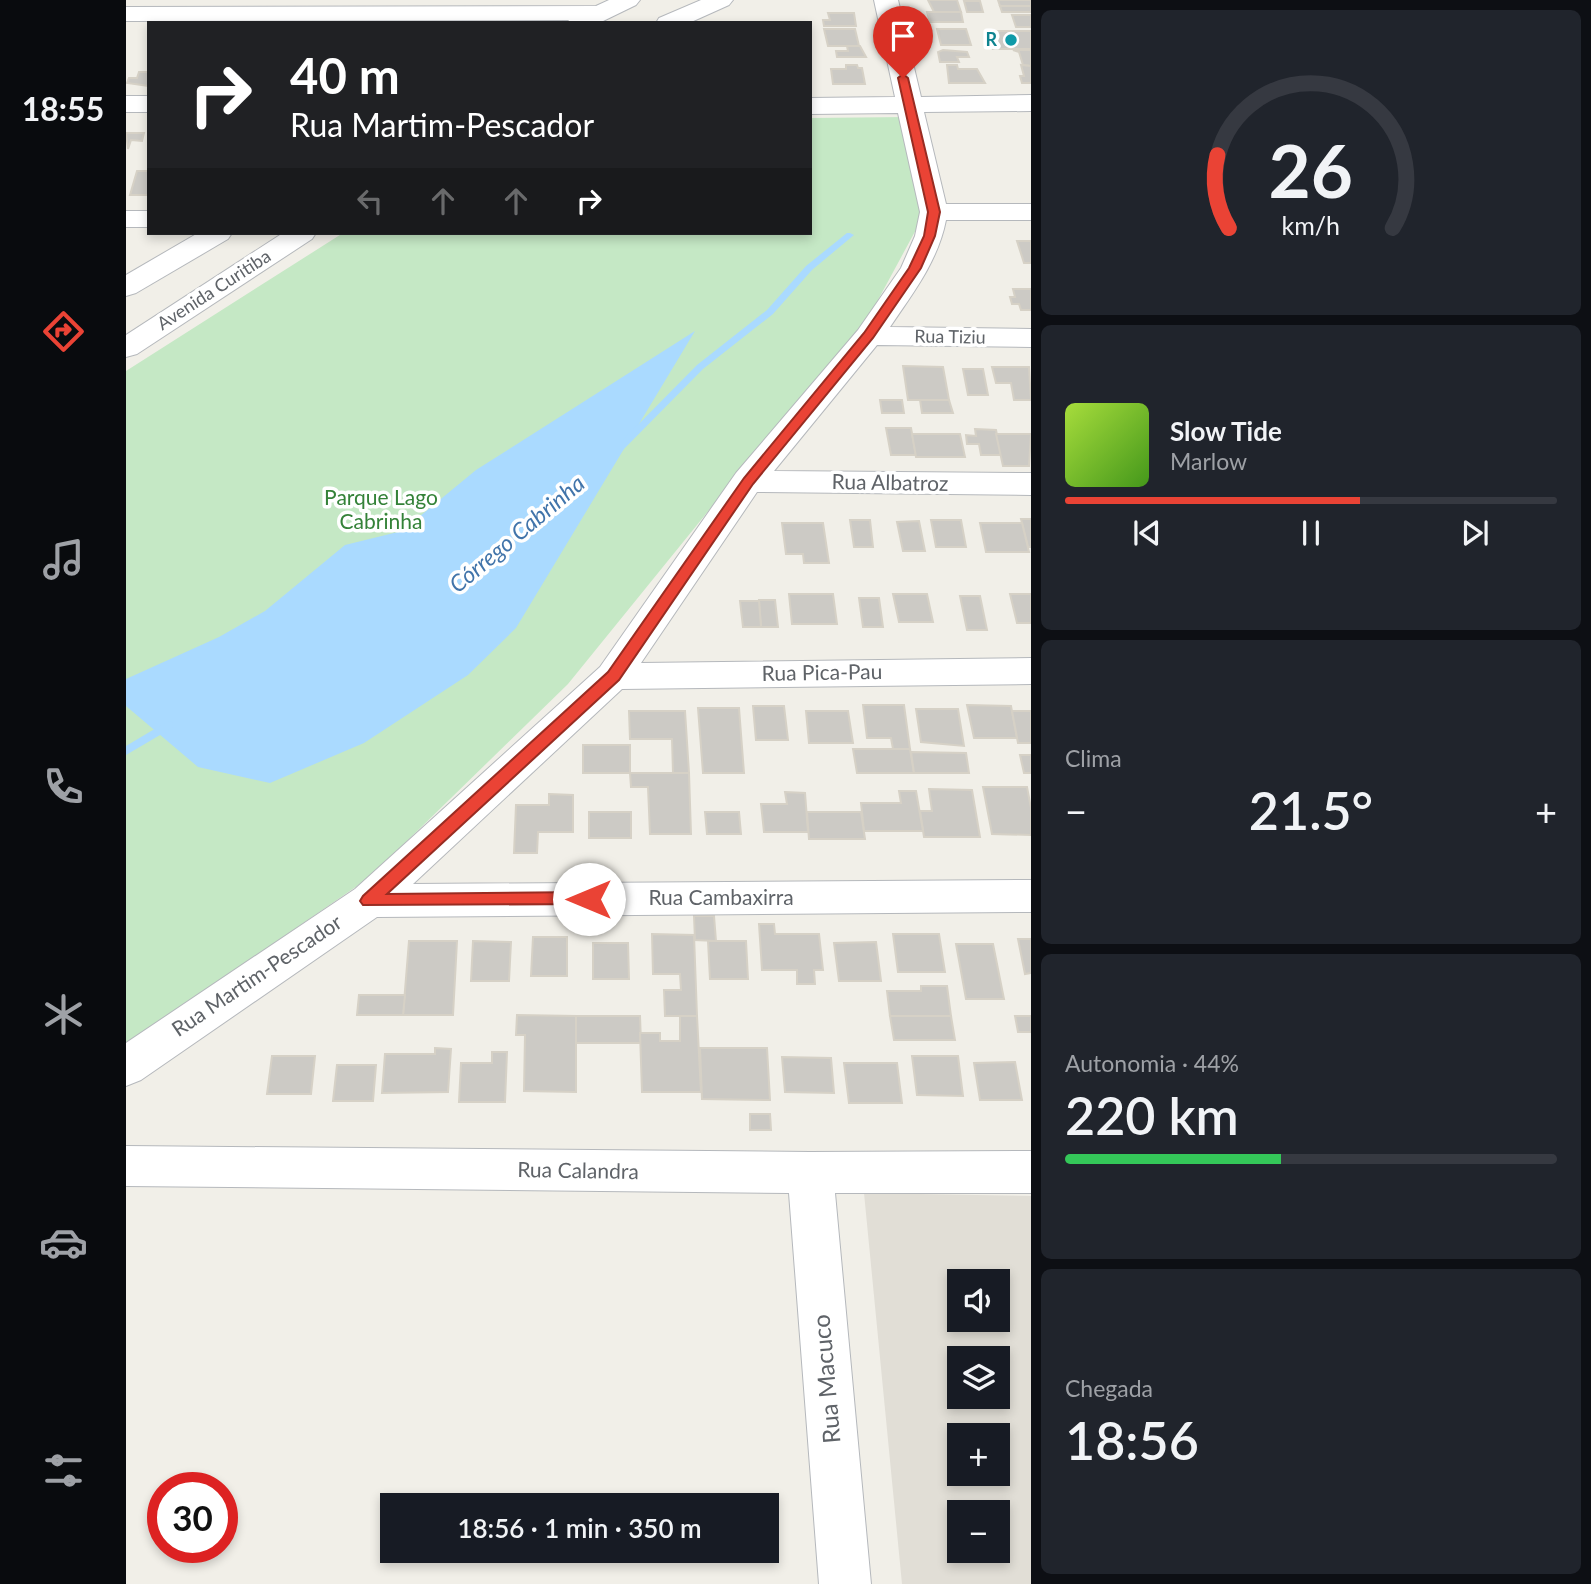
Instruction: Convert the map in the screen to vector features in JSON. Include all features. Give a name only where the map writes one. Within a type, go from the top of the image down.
[{"type":"street","points":[[126,14],[386,7],[588,18],[628,0]]},
{"type":"street","points":[[673,21],[721,0]]},
{"type":"street","name":"Rua Martim-Pescador","points":[[126,1067],[369,901],[613,676],[748,481],[869,336],[915,268],[929,236],[934,212],[886,0]]},
{"type":"street","points":[[812,106],[1031,103]]},
{"type":"street","points":[[126,104],[147,104]]},
{"type":"street","points":[[934,212],[1031,212]]},
{"type":"street","points":[[126,219],[147,219]]},
{"type":"street","points":[[126,287],[215,235]]},
{"type":"street","name":"Avenida Curitiba","points":[[126,348],[299,235]]},
{"type":"street","name":"Rua Tiziu","points":[[869,336],[1031,338]]},
{"type":"street","name":"Rua Albatroz","points":[[748,481],[1031,484]]},
{"type":"street","name":"Rua Pica-Pau","points":[[613,676],[1031,671]]},
{"type":"street","name":"Rua Cambaxirra","points":[[369,901],[1031,896]]},
{"type":"street","name":"Rua Calandra","points":[[126,1166],[810,1173],[1031,1172]]},
{"type":"street","name":"Rua Macuco","points":[[810,1173],[845,1584]]},
{"type":"shaded area","points":[[864,1193],[1031,1196],[1031,1584],[902,1584]]},
{"type":"green space","name":"Parque Lago Cabrinha","points":[[906,117],[925,213],[858,337],[731,483],[568,684],[370,877],[126,1046],[126,371],[340,235],[812,235],[812,118]]},
{"type":"water","points":[[695,331],[516,628],[468,675],[364,743],[270,783],[198,767],[126,706],[126,679],[219,637],[265,611],[345,545],[402,531],[476,470]]},
{"type":"building","points":[[928,0],[957,0],[961,12],[934,12]]},
{"type":"building","points":[[998,0],[1031,0],[1031,6],[1000,6]]},
{"type":"building","points":[[964,1],[980,1],[983,12],[967,12]]},
{"type":"building","points":[[1000,6],[1031,6],[1031,12],[1002,12]]},
{"type":"building","points":[[927,12],[961,12],[963,22],[930,22]]},
{"type":"building","points":[[828,13],[854,13],[856,26],[824,26],[823,20],[830,20]]},
{"type":"building","points":[[1012,15],[1031,15],[1031,27],[1016,27]]},
{"type":"building","points":[[824,29],[855,29],[859,46],[828,46]]},
{"type":"building","points":[[937,29],[966,29],[971,45],[941,45]]},
{"type":"building","name":"R","points":[[988,31],[1031,31],[1031,49],[993,49]]},
{"type":"building","points":[[847,46],[860,46],[866,57],[837,57],[836,51],[848,51]]},
{"type":"building","points":[[1013,50],[1031,50],[1031,66],[1023,65],[1019,52]]},
{"type":"building","points":[[938,52],[967,52],[969,57],[957,57],[959,62],[940,62]]},
{"type":"building","points":[[846,65],[862,68],[865,84],[833,84],[831,69],[846,69]]},
{"type":"building","points":[[947,65],[957,65],[958,69],[977,69],[985,83],[949,83]]},
{"type":"building","points":[[1021,65],[1031,66],[1031,83],[1022,83],[1020,76],[1024,76]]},
{"type":"building","points":[[139,72],[147,72],[147,86],[127,83],[129,78],[137,78]]},
{"type":"building","points":[[126,133],[144,133],[142,141],[131,140],[128,149]]},
{"type":"building","points":[[137,171],[147,171],[147,195],[130,195]]},
{"type":"building","points":[[1017,241],[1031,241],[1031,263],[1024,263]]},
{"type":"building","points":[[1013,289],[1031,289],[1031,310],[1021,310],[1019,304],[1012,304],[1010,297],[1015,297]]},
{"type":"building","points":[[903,366],[943,367],[949,400],[908,400]]},
{"type":"building","points":[[992,367],[1029,367],[1031,400],[1014,400],[1011,383],[996,383]]},
{"type":"building","points":[[963,369],[983,369],[988,395],[968,395]]},
{"type":"building","points":[[880,400],[902,400],[904,413],[882,413]]},
{"type":"building","points":[[920,400],[949,400],[953,413],[922,413]]},
{"type":"building","points":[[886,428],[911,428],[916,455],[891,455]]},
{"type":"building","points":[[975,429],[996,430],[1001,455],[981,455],[979,444],[967,444],[966,435],[976,436]]},
{"type":"building","points":[[912,434],[960,434],[965,457],[916,457]]},
{"type":"building","points":[[996,434],[1031,434],[1029,466],[1003,466]]},
{"type":"building","points":[[1021,519],[1031,519],[1031,547],[1028,547]]},
{"type":"building","points":[[850,520],[870,520],[873,547],[854,547]]},
{"type":"building","points":[[931,520],[961,520],[966,547],[936,547]]},
{"type":"building","points":[[919,521],[925,551],[903,551],[897,522]]},
{"type":"building","points":[[782,523],[823,523],[829,563],[804,563],[803,554],[786,554]]},
{"type":"building","points":[[980,523],[1022,523],[1029,552],[986,552]]},
{"type":"building","points":[[789,594],[833,594],[837,624],[792,624]]},
{"type":"building","points":[[893,594],[927,594],[933,622],[899,622]]},
{"type":"building","points":[[1010,594],[1031,594],[1031,623],[1017,623]]},
{"type":"building","points":[[960,596],[980,596],[987,630],[967,630]]},
{"type":"building","points":[[859,598],[879,598],[883,627],[863,627]]},
{"type":"building","points":[[759,600],[775,600],[778,627],[761,627]]},
{"type":"building","points":[[740,601],[759,601],[761,627],[743,627]]},
{"type":"building","points":[[863,705],[904,705],[910,749],[893,749],[891,738],[867,738]]},
{"type":"building","points":[[967,705],[1011,706],[1017,738],[974,738]]},
{"type":"building","points":[[753,706],[784,706],[788,740],[756,740]]},
{"type":"building","points":[[698,708],[739,708],[744,773],[703,773]]},
{"type":"building","points":[[916,709],[958,709],[964,746],[921,742]]},
{"type":"building","points":[[629,711],[685,711],[689,773],[673,773],[672,739],[630,739]]},
{"type":"building","points":[[806,711],[848,711],[853,743],[809,743]]},
{"type":"building","points":[[1012,711],[1031,711],[1031,743],[1018,743]]},
{"type":"building","points":[[583,745],[630,745],[630,773],[583,773]]},
{"type":"building","points":[[853,749],[910,749],[914,773],[857,773]]},
{"type":"building","points":[[911,752],[966,753],[969,773],[914,773]]},
{"type":"building","points":[[1020,755],[1031,755],[1031,773],[1024,773]]},
{"type":"building","points":[[630,773],[689,773],[691,834],[650,834],[648,787],[631,787]]},
{"type":"building","points":[[983,787],[1027,787],[1031,808],[1031,835],[992,834]]},
{"type":"building","points":[[929,789],[972,790],[980,837],[924,837],[920,811],[932,811]]},
{"type":"building","points":[[899,791],[916,791],[923,831],[864,831],[861,803],[901,803]]},
{"type":"building","points":[[785,792],[805,793],[808,832],[764,832],[761,804],[787,804]]},
{"type":"building","points":[[549,794],[573,795],[573,832],[538,832],[537,853],[514,853],[516,805],[549,805]]},
{"type":"building","points":[[589,812],[631,812],[631,838],[589,838]]},
{"type":"building","points":[[705,812],[739,812],[741,834],[707,834]]},
{"type":"building","points":[[807,812],[861,812],[865,839],[809,839]]},
{"type":"building","points":[[694,916],[714,916],[716,941],[695,940]]},
{"type":"building","points":[[759,924],[774,924],[775,934],[819,934],[823,970],[814,970],[815,984],[797,984],[797,970],[762,970]]},
{"type":"building","points":[[652,934],[694,935],[697,1016],[665,1016],[664,990],[681,990],[680,974],[653,974]]},
{"type":"building","points":[[893,934],[939,934],[945,972],[898,972]]},
{"type":"building","points":[[533,937],[567,937],[567,976],[531,976]]},
{"type":"building","points":[[1018,939],[1031,939],[1031,973],[1025,974]]},
{"type":"building","points":[[409,941],[457,941],[453,1015],[403,1015]]},
{"type":"building","points":[[473,941],[511,942],[509,981],[471,981]]},
{"type":"building","points":[[708,941],[746,941],[748,979],[710,979]]},
{"type":"building","points":[[876,942],[881,981],[839,981],[834,943]]},
{"type":"building","points":[[593,943],[628,943],[629,979],[593,979]]},
{"type":"building","points":[[956,944],[993,944],[1004,999],[966,999]]},
{"type":"building","points":[[921,986],[947,986],[951,1016],[890,1016],[887,991],[921,991]]},
{"type":"building","points":[[359,995],[405,995],[403,1015],[357,1015]]},
{"type":"building","points":[[517,1015],[576,1016],[576,1092],[524,1091],[525,1035],[516,1035]]},
{"type":"building","points":[[576,1016],[640,1016],[641,1043],[576,1043]]},
{"type":"building","points":[[680,1016],[697,1016],[701,1092],[642,1092],[640,1033],[660,1033],[660,1041],[680,1041]]},
{"type":"building","points":[[890,1016],[951,1016],[955,1040],[894,1040]]},
{"type":"building","points":[[1015,1016],[1031,1016],[1031,1032],[1018,1032]]},
{"type":"building","points":[[435,1048],[451,1049],[448,1092],[382,1093],[385,1054],[435,1054]]},
{"type":"building","points":[[700,1048],[767,1048],[770,1100],[702,1099]]},
{"type":"building","points":[[492,1052],[507,1052],[505,1102],[459,1102],[461,1063],[492,1063]]},
{"type":"building","points":[[272,1056],[315,1056],[311,1094],[267,1094]]},
{"type":"building","points":[[912,1056],[958,1056],[963,1096],[917,1095]]},
{"type":"building","points":[[782,1057],[831,1058],[834,1093],[785,1092]]},
{"type":"building","points":[[1015,1062],[1022,1100],[980,1100],[974,1063]]},
{"type":"building","points":[[844,1063],[897,1063],[902,1103],[849,1103]]},
{"type":"building","points":[[337,1065],[376,1065],[373,1101],[333,1101]]},
{"type":"building","points":[[750,1114],[770,1114],[771,1130],[750,1130]]},
{"type":"waterway","name":"Córrego Cabrinha","points":[[619,449],[700,367],[770,312],[809,268],[850,235]]},
{"type":"waterway","name":"Córrego Cabrinha","points":[[126,751],[168,725]]},
{"type":"place","name":"R","points":[[1011,40]]},
{"type":"route","points":[[589,899],[369,901],[613,676],[748,481],[869,336],[915,268],[929,236],[934,212],[903,78]]}]
